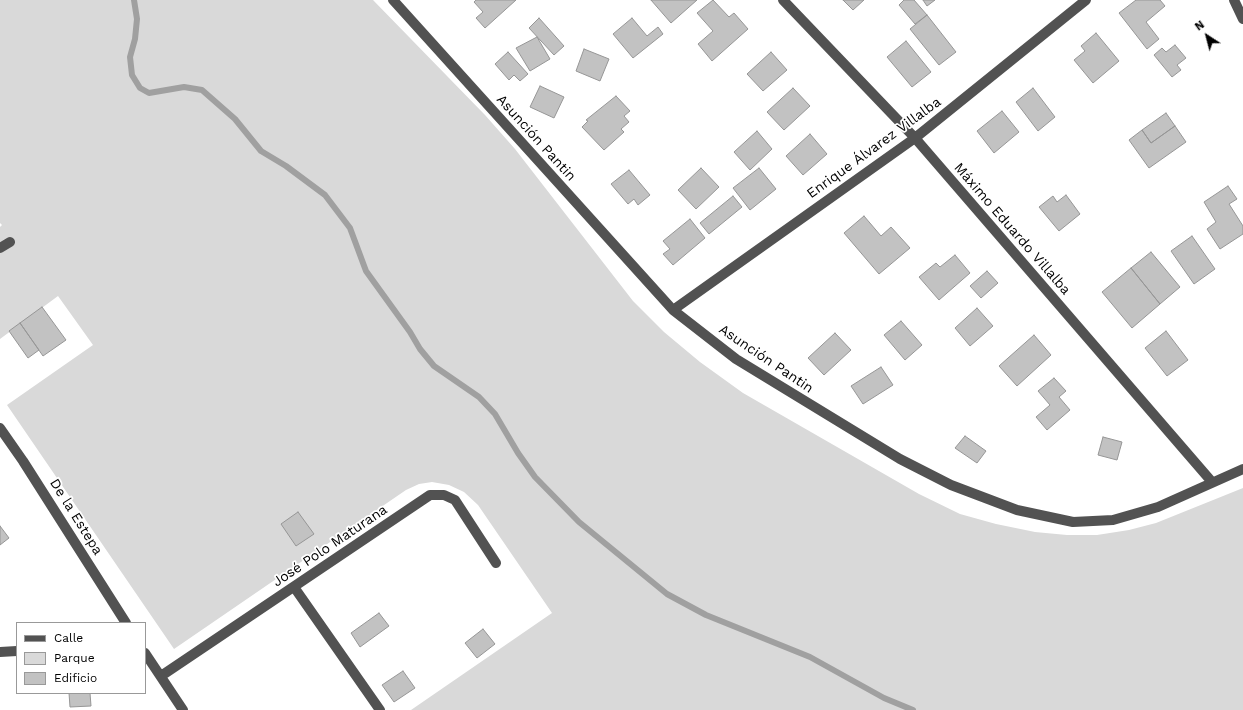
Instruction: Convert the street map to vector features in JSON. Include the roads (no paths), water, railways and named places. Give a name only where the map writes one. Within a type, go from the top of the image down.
[{"type":"street","name":"Asunción Pantin","points":[[393,0],[673,310],[736,359],[900,459],[951,484],[1017,510],[1073,522],[1113,520],[1158,507],[1243,469]]},
{"type":"street","name":"Máximo Eduardo Villalba","points":[[783,0],[915,138],[1212,482]]},
{"type":"street","name":"Enrique Álvarez Villalba","points":[[673,310],[915,138],[1086,0]]},
{"type":"street","points":[[1234,0],[1243,19]]},
{"type":"street","points":[[0,248],[10,242]]},
{"type":"street","name":"De la Estepa","points":[[0,428],[23,461],[125,622]]},
{"type":"street","name":"José Polo Maturana","points":[[161,676],[430,495],[444,495],[455,500],[496,562]]},
{"type":"street","points":[[294,587],[380,710]]},
{"type":"street","points":[[0,652],[16,651]]},
{"type":"street","points":[[146,654],[183,710]]},
{"type":"waterway","points":[[134,0],[137,19],[135,39],[130,57],[132,75],[140,88],[149,93],[184,87],[202,90],[235,119],[261,151],[286,166],[325,195],[350,228],[366,271],[410,332],[420,349],[434,366],[479,397],[495,414],[518,453],[535,477],[579,522],[667,594],[706,615],[810,657],[884,698],[913,710]]}]
